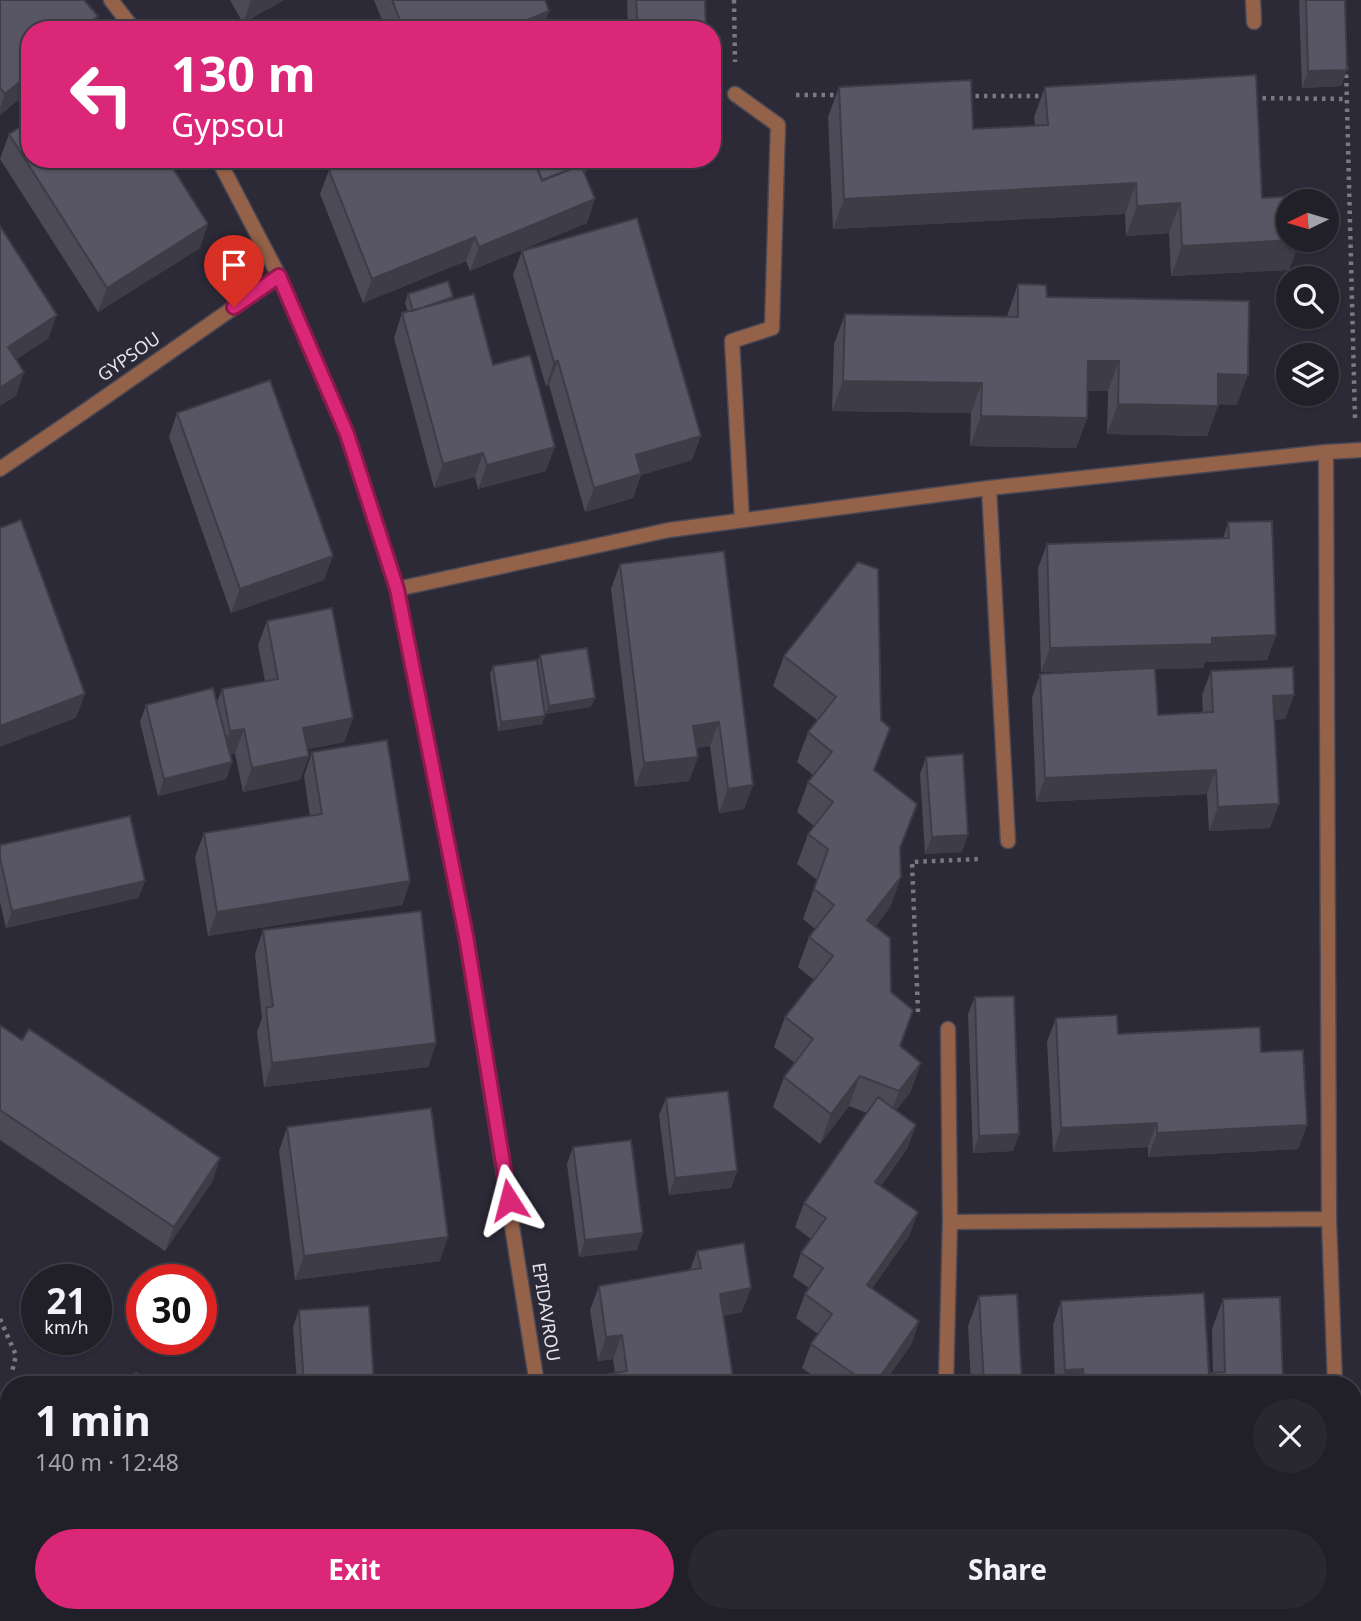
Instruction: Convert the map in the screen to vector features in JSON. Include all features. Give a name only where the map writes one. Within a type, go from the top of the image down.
[{"type":"street","points":[[111,0],[127,21]]},
{"type":"street","points":[[1253,0],[1254,22]]},
{"type":"street","points":[[735,94],[778,125],[772,328],[732,341],[742,520]]},
{"type":"street","name":"EPIDAVROU","points":[[223,168],[279,276],[347,434],[397,589],[466,936],[536,1376]]},
{"type":"street","name":"GYPSOU","points":[[0,469],[279,276]]},
{"type":"street","points":[[397,589],[669,530],[989,488],[1358,450]]},
{"type":"street","points":[[1326,452],[1329,1219],[1335,1376]]},
{"type":"street","points":[[989,488],[1007,841]]},
{"type":"street","points":[[946,1376],[950,1222],[948,1029]]},
{"type":"street","points":[[950,1222],[1329,1219]]},
{"type":"path","points":[[734,0],[735,94],[846,95]]},
{"type":"path","points":[[1346,62],[1358,450]]},
{"type":"path","points":[[958,96],[1055,96]]},
{"type":"path","points":[[1250,98],[1347,99]]},
{"type":"path","points":[[948,1029],[917,1011],[912,862],[992,858],[1007,841]]},
{"type":"path","points":[[0,1319],[16,1355],[12,1376]]},
{"type":"building","points":[[0,0],[84,0],[98,16],[92,21],[21,21],[21,81],[5,94],[0,88]]},
{"type":"building","points":[[392,0],[545,0],[549,11],[525,21],[400,21]]},
{"type":"building","points":[[636,0],[705,0],[706,21],[637,21]]},
{"type":"building","points":[[1306,0],[1345,0],[1347,70],[1308,71]]},
{"type":"building","points":[[1256,75],[1262,198],[1276,197],[1276,241],[1182,246],[1180,203],[1137,206],[1136,183],[844,199],[839,87],[971,80],[973,129],[1048,125],[1045,87]]},
{"type":"building","points":[[21,127],[21,153],[9,134]]},
{"type":"building","points":[[31,168],[173,168],[208,224],[107,288]]},
{"type":"building","points":[[537,168],[542,181],[574,168],[582,168],[595,199],[479,247],[475,237],[372,279],[329,170]]},
{"type":"building","points":[[537,168],[573,168],[542,180]]},
{"type":"building","points":[[637,218],[701,436],[636,455],[641,474],[594,488],[558,361],[554,362],[522,251]]},
{"type":"building","points":[[0,226],[57,315],[8,347],[24,372],[0,388]]},
{"type":"building","points":[[448,281],[453,297],[413,311],[408,294]]},
{"type":"building","points":[[1018,284],[1046,285],[1047,297],[1249,301],[1248,375],[1218,374],[1218,406],[1118,404],[1119,361],[1088,361],[1087,418],[981,416],[982,383],[843,381],[845,314],[1018,317]]},
{"type":"building","points":[[474,294],[493,365],[530,355],[555,447],[487,465],[483,453],[443,464],[402,313]]},
{"type":"building","points":[[270,380],[333,556],[240,589],[177,413]]},
{"type":"building","points":[[21,520],[85,694],[0,726],[0,528]]},
{"type":"building","points":[[1272,521],[1276,635],[1212,638],[1212,644],[1050,648],[1047,544],[1229,538],[1228,522]]},
{"type":"building","points":[[724,551],[753,785],[728,789],[719,722],[693,726],[698,757],[644,763],[620,564]]},
{"type":"building","points":[[858,562],[878,569],[881,720],[890,728],[874,770],[917,804],[900,848],[901,877],[867,920],[890,938],[891,992],[913,1010],[900,1046],[921,1063],[899,1091],[860,1076],[831,1114],[784,1077],[813,1039],[785,1017],[833,956],[809,937],[834,905],[814,889],[828,849],[808,834],[833,802],[808,782],[832,752],[808,732],[836,697],[784,656]]},
{"type":"building","points":[[332,608],[353,718],[303,728],[309,756],[252,768],[244,729],[230,731],[222,689],[278,679],[267,621]]},
{"type":"building","points":[[587,648],[595,698],[549,706],[540,655]]},
{"type":"building","points":[[537,660],[545,716],[501,722],[493,666]]},
{"type":"building","points":[[1293,667],[1294,695],[1273,696],[1279,804],[1218,807],[1216,770],[1045,778],[1040,674],[1155,668],[1158,715],[1213,712],[1211,671]]},
{"type":"building","points":[[213,688],[232,762],[164,779],[146,705]]},
{"type":"building","points":[[387,740],[410,881],[217,912],[204,833],[322,814],[312,752]]},
{"type":"building","points":[[963,754],[968,835],[932,837],[926,757]]},
{"type":"building","points":[[130,816],[145,881],[12,911],[0,858],[0,845]]},
{"type":"building","points":[[421,911],[436,1043],[272,1063],[266,1008],[273,1006],[263,930]]},
{"type":"building","points":[[1014,996],[1019,1134],[979,1136],[975,997]]},
{"type":"building","points":[[1117,1015],[1118,1034],[1260,1027],[1261,1052],[1303,1050],[1307,1125],[1157,1133],[1157,1123],[1061,1128],[1056,1018]]},
{"type":"building","points":[[0,1025],[22,1040],[29,1029],[220,1158],[174,1227],[0,1110]]},
{"type":"building","points":[[728,1091],[737,1171],[675,1178],[666,1098]]},
{"type":"building","points":[[878,1097],[916,1125],[875,1182],[918,1212],[867,1285],[919,1321],[881,1376],[857,1376],[811,1344],[832,1314],[805,1294],[823,1268],[801,1253],[826,1218],[804,1203]]},
{"type":"building","points":[[431,1108],[448,1237],[304,1256],[287,1127]]},
{"type":"building","points":[[631,1140],[643,1233],[585,1240],[573,1147]]},
{"type":"building","points":[[744,1243],[751,1288],[720,1294],[733,1376],[604,1376],[627,1371],[622,1335],[606,1337],[599,1286],[701,1268],[697,1251]]},
{"type":"building","points":[[1204,1293],[1209,1375],[1083,1376],[1083,1369],[1065,1370],[1061,1301]]},
{"type":"building","points":[[1017,1294],[1022,1376],[984,1376],[979,1296]]},
{"type":"building","points":[[1280,1297],[1283,1376],[1211,1376],[1211,1373],[1225,1372],[1223,1299]]},
{"type":"building","points":[[369,1306],[373,1376],[303,1376],[299,1310]]},
{"type":"route","points":[[234,307],[279,276],[347,434],[397,589],[466,936],[509,1200]]}]
